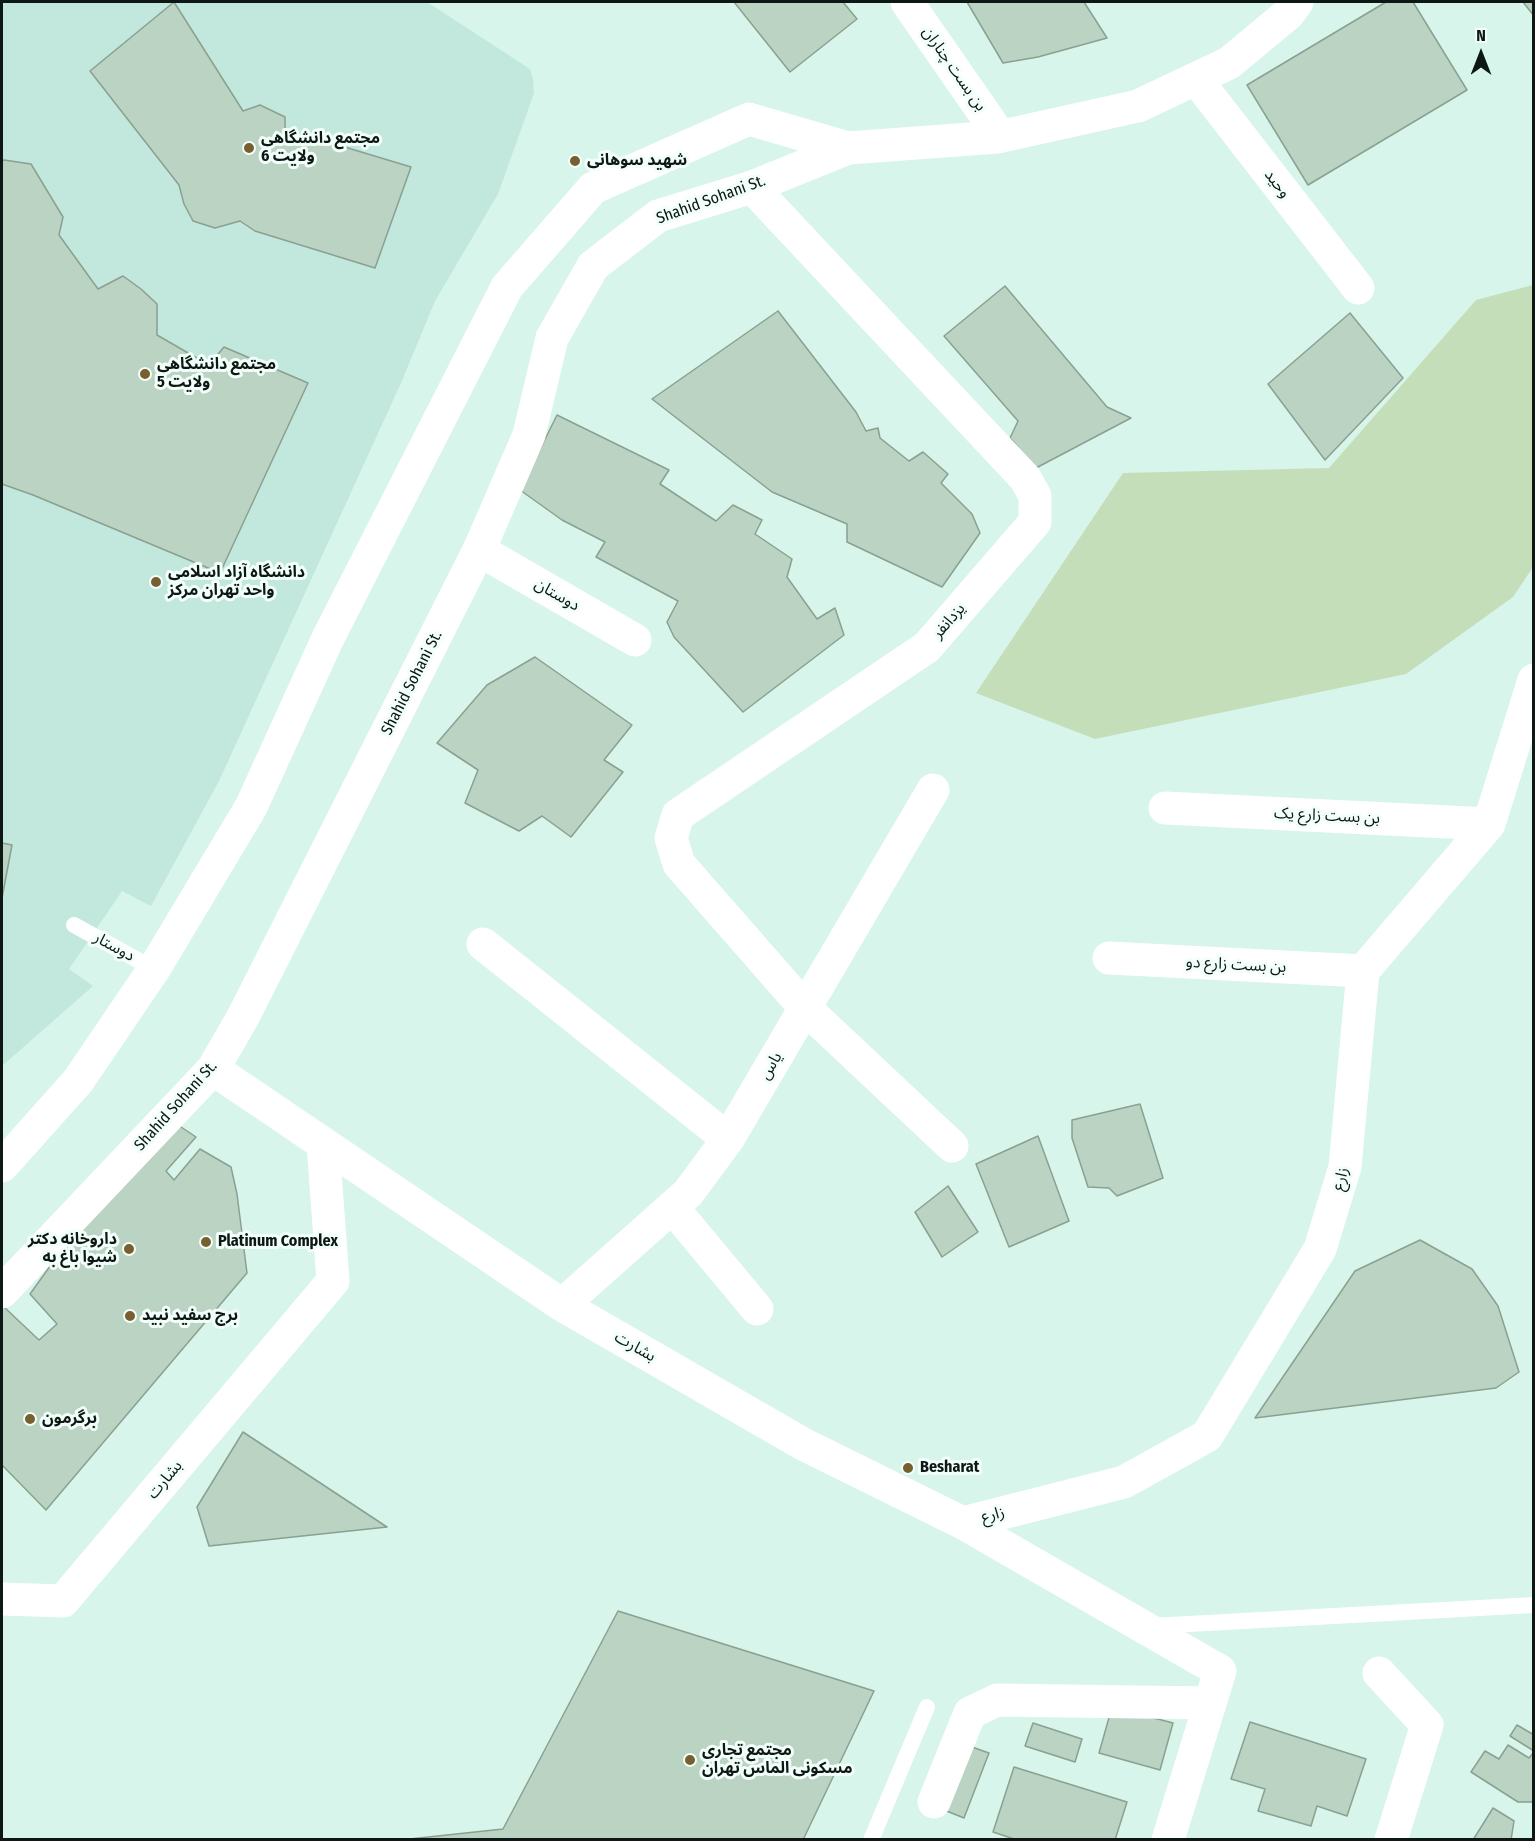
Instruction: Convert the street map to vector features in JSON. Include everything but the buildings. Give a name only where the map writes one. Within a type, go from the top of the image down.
[{"type":"street","name":"بن بست چناران","points":[[907,2],[1000,136]]},
{"type":"street","name":"Shahid Sohani St.","points":[[2,1292],[213,1070],[243,1017],[479,550],[530,435],[552,338],[593,266],[658,216],[752,187],[848,148],[1000,136],[1138,106],[1228,63],[1288,14],[1297,2]]},
{"type":"street","name":"وحید","points":[[1196,79],[1358,288]]},
{"type":"street","name":"Shahid Sohani St.","points":[[2,1166],[78,1081],[154,969],[251,807],[328,638],[507,287],[593,188],[749,119],[848,148]]},
{"type":"street","name":"یزدانفر","points":[[752,187],[1025,478],[1035,496],[1035,522],[927,647],[678,815],[671,838],[680,864],[805,1008],[952,1146]]},
{"type":"street","name":"دوستان","points":[[479,550],[635,640]]},
{"type":"street","points":[[1363,971],[1489,824],[1533,680]]},
{"type":"street","name":"یاس","points":[[562,1305],[688,1193],[728,1139],[933,790]]},
{"type":"street","name":"بن بست زارع یک","points":[[1165,808],[1489,824]]},
{"type":"street","points":[[483,944],[728,1139]]},
{"type":"street","name":"بن بست زارع دو","points":[[1109,958],[1363,971]]},
{"type":"street","name":"زارع","points":[[963,1523],[1124,1482],[1207,1436],[1320,1249],[1346,1167],[1363,971]]},
{"type":"street","name":"بشارت","points":[[213,1070],[562,1305],[803,1444],[963,1523],[1220,1671],[1210,1703]]},
{"type":"street","name":"بشارت","points":[[2,1599],[63,1600],[333,1281],[323,1144]]},
{"type":"street","points":[[672,1207],[757,1310]]},
{"type":"street","points":[[1378,1673],[1427,1725],[1391,1839]]},
{"type":"street","points":[[934,1802],[970,1713],[997,1700],[1210,1703],[1168,1839]]},
{"type":"lane","name":"دوستار","points":[[74,925],[154,969]]},
{"type":"lane","points":[[1142,1626],[1533,1605]]},
{"type":"lane","points":[[871,1839],[927,1707]]},
{"type":"shaded area","name":"دانشگاه آزاد اسلامی واحد تهران مرکز","points":[[2,2],[427,2],[530,69],[534,93],[498,194],[435,301],[401,383],[219,781],[151,906],[122,891],[69,969],[93,986],[2,1066]]},
{"type":"shaded area","points":[[1533,285],[1533,567],[1513,597],[1406,674],[1095,739],[976,693],[1123,473],[1329,468],[1476,300]]},
{"type":"place","name":"مجتمع دانشگاهی ولایت 6","points":[[249,148]]},
{"type":"place","name":"شهید سوهانی","points":[[575,161]]},
{"type":"place","name":"مجتمع دانشگاهی ولایت 5","points":[[145,374]]},
{"type":"place","name":"دانشگاه آزاد اسلامی واحد تهران مرکز","points":[[156,582]]},
{"type":"place","name":"Platinum Complex","points":[[206,1242]]},
{"type":"place","name":"داروخانه دکتر شیوا باغ به","points":[[129,1249]]},
{"type":"place","name":"برج سفید نبید","points":[[130,1316]]},
{"type":"place","name":"برگرمون","points":[[30,1419]]},
{"type":"place","name":"Besharat","points":[[908,1468]]},
{"type":"place","name":"مجتمع تجاری مسکونی الماس تهران","points":[[690,1760]]}]
